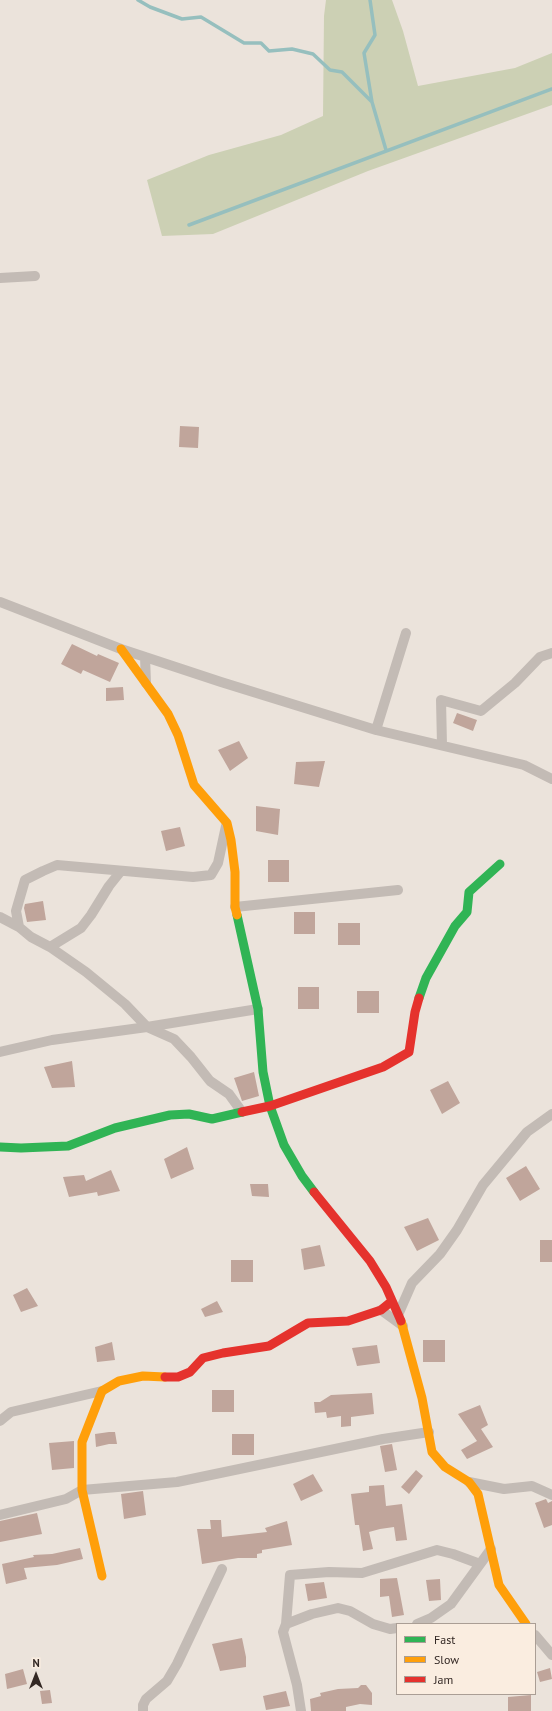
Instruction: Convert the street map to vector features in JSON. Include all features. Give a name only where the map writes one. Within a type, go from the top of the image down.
[{"type":"street","points":[[0,278],[35,276]]},
{"type":"street","points":[[0,602],[145,657],[376,730],[524,765],[552,779]]},
{"type":"street","points":[[376,730],[406,633]]},
{"type":"street","points":[[121,649],[168,714],[178,735],[194,785],[227,823],[231,840],[235,872],[235,907],[258,1009],[263,1072],[270,1106],[284,1145],[302,1176],[370,1261],[386,1287],[403,1326],[422,1398],[432,1452],[445,1467],[469,1482],[504,1489],[532,1486],[552,1495]]},
{"type":"street","points":[[442,745],[441,700],[481,711],[515,683],[540,657],[552,653]]},
{"type":"street","points":[[145,657],[146,683]]},
{"type":"street","points":[[19,927],[16,911],[25,880],[57,865],[194,877],[211,875],[218,863],[227,823]]},
{"type":"street","points":[[0,1147],[21,1148],[68,1146],[116,1128],[170,1115],[189,1114],[212,1119],[270,1106],[383,1067],[410,1052],[415,1012],[426,978],[455,926],[467,912],[469,892],[500,864]]},
{"type":"street","points":[[50,947],[81,928],[91,916],[109,886],[121,871]]},
{"type":"street","points":[[235,907],[398,890]]},
{"type":"street","points":[[0,917],[19,927],[31,937],[50,947],[97,981],[125,1004],[147,1027],[174,1039],[210,1081],[229,1094],[242,1112]]},
{"type":"street","points":[[0,1052],[52,1040],[147,1027],[258,1009]]},
{"type":"street","points":[[398,1315],[412,1283],[440,1254],[483,1185],[527,1132],[552,1114]]},
{"type":"street","points":[[0,1421],[11,1412],[102,1391],[119,1381],[143,1376],[178,1377],[190,1372],[203,1358],[223,1353],[269,1346],[308,1323],[326,1320],[348,1320],[381,1310],[392,1301]]},
{"type":"street","points":[[381,1310],[403,1326]]},
{"type":"street","points":[[102,1391],[82,1442],[82,1490],[102,1576]]},
{"type":"street","points":[[0,1515],[66,1499],[82,1490],[177,1482],[383,1439],[429,1432]]},
{"type":"street","points":[[469,1482],[478,1494],[499,1585],[525,1623]]},
{"type":"street","points":[[419,1623],[431,1618],[451,1604],[491,1549]]},
{"type":"street","points":[[301,1711],[297,1685],[283,1632],[286,1624],[290,1575],[329,1572],[362,1573],[436,1550],[453,1554],[480,1564]]},
{"type":"street","points":[[142,1711],[146,1699],[167,1681],[177,1664],[222,1569]]},
{"type":"street","points":[[286,1624],[312,1614],[338,1608],[350,1610],[373,1624],[390,1629],[396,1628]]},
{"type":"street","points":[[536,1636],[552,1655]]},
{"type":"green space","points":[[326,0],[392,0],[403,31],[418,86],[515,68],[552,53],[552,105],[368,171],[213,234],[162,236],[147,180],[209,155],[281,135],[323,116],[324,16]]},
{"type":"building","points":[[180,426],[199,427],[198,448],[179,447]]},
{"type":"building","points":[[72,644],[97,656],[98,654],[119,663],[110,682],[83,670],[81,674],[61,664]]},
{"type":"building","points":[[123,687],[124,700],[106,701],[106,688]]},
{"type":"building","points":[[457,713],[477,720],[473,731],[453,723]]},
{"type":"building","points":[[239,741],[248,758],[230,771],[218,750]]},
{"type":"building","points":[[325,761],[319,787],[294,784],[296,762]]},
{"type":"building","points":[[256,806],[280,809],[278,835],[256,831]]},
{"type":"building","points":[[180,827],[185,846],[166,851],[161,831]]},
{"type":"building","points":[[268,860],[289,860],[289,882],[268,882]]},
{"type":"building","points":[[43,901],[46,920],[27,922],[24,908],[25,904]]},
{"type":"building","points":[[294,912],[315,912],[315,934],[294,934]]},
{"type":"building","points":[[338,923],[360,923],[360,945],[338,945]]},
{"type":"building","points":[[298,987],[319,987],[319,1009],[298,1009]]},
{"type":"building","points":[[357,991],[379,991],[379,1013],[357,1013]]},
{"type":"building","points":[[72,1061],[75,1087],[52,1088],[44,1067]]},
{"type":"building","points":[[254,1072],[259,1096],[242,1101],[234,1078]]},
{"type":"building","points":[[448,1081],[460,1103],[442,1114],[430,1090]]},
{"type":"building","points":[[187,1147],[194,1169],[171,1179],[164,1159]]},
{"type":"building","points":[[526,1166],[540,1189],[520,1201],[506,1178]]},
{"type":"building","points":[[111,1170],[120,1191],[98,1196],[97,1192],[69,1197],[63,1177],[84,1175],[86,1181]]},
{"type":"building","points":[[250,1184],[268,1184],[269,1197],[252,1196]]},
{"type":"building","points":[[428,1218],[439,1240],[417,1251],[404,1227]]},
{"type":"building","points":[[540,1240],[552,1240],[552,1262],[540,1262]]},
{"type":"building","points":[[320,1245],[325,1266],[304,1270],[301,1249]]},
{"type":"building","points":[[231,1260],[253,1260],[253,1282],[231,1282]]},
{"type":"building","points":[[27,1288],[38,1306],[21,1312],[13,1295]]},
{"type":"building","points":[[217,1301],[223,1312],[205,1317],[201,1309]]},
{"type":"building","points":[[423,1340],[445,1340],[445,1362],[423,1362]]},
{"type":"building","points":[[112,1342],[115,1360],[97,1362],[95,1347]]},
{"type":"building","points":[[377,1345],[380,1363],[357,1366],[352,1348]]},
{"type":"building","points":[[212,1390],[234,1390],[234,1412],[212,1412]]},
{"type":"building","points":[[372,1393],[374,1414],[351,1417],[351,1426],[341,1427],[341,1416],[327,1418],[326,1412],[315,1413],[314,1402],[320,1402],[331,1395]]},
{"type":"building","points":[[480,1405],[488,1425],[481,1429],[493,1447],[467,1459],[461,1450],[477,1441],[458,1414]]},
{"type":"building","points":[[115,1432],[117,1444],[96,1447],[95,1434]]},
{"type":"building","points":[[232,1434],[254,1434],[254,1455],[232,1455]]},
{"type":"building","points":[[74,1441],[74,1468],[52,1470],[49,1443]]},
{"type":"building","points":[[392,1444],[397,1470],[385,1472],[380,1446]]},
{"type":"building","points":[[416,1470],[423,1476],[409,1494],[401,1487]]},
{"type":"building","points":[[313,1474],[323,1491],[301,1501],[293,1484]]},
{"type":"building","points":[[384,1485],[386,1506],[402,1504],[407,1540],[396,1541],[394,1527],[380,1529],[369,1532],[373,1549],[363,1551],[359,1525],[355,1525],[351,1494],[369,1492],[369,1486]]},
{"type":"building","points":[[143,1491],[146,1515],[124,1519],[121,1494]]},
{"type":"building","points":[[546,1499],[548,1503],[552,1501],[552,1525],[544,1528],[535,1503]]},
{"type":"building","points":[[37,1513],[42,1534],[0,1542],[0,1521]]},
{"type":"building","points":[[210,1520],[221,1520],[222,1537],[267,1532],[265,1528],[287,1521],[292,1545],[262,1550],[262,1553],[257,1554],[257,1558],[238,1558],[202,1564],[197,1529],[211,1529]]},
{"type":"building","points":[[80,1548],[83,1559],[57,1565],[24,1568],[27,1579],[6,1584],[2,1564],[34,1557],[33,1555],[52,1554]]},
{"type":"building","points":[[397,1578],[404,1615],[392,1617],[389,1596],[380,1597],[380,1579]]},
{"type":"building","points":[[440,1579],[441,1600],[429,1601],[426,1580]]},
{"type":"building","points":[[324,1582],[327,1598],[308,1601],[305,1584]]},
{"type":"building","points":[[242,1638],[246,1657],[246,1667],[220,1671],[212,1644]]},
{"type":"building","points":[[550,1668],[552,1679],[540,1682],[537,1672]]},
{"type":"building","points":[[23,1669],[27,1684],[7,1689],[5,1674]]},
{"type":"building","points":[[361,1685],[366,1685],[372,1693],[372,1705],[360,1704],[346,1707],[346,1711],[311,1711],[310,1699],[321,1696],[320,1693],[338,1689],[358,1688]]},
{"type":"building","points":[[50,1690],[52,1703],[42,1704],[40,1691]]},
{"type":"building","points":[[286,1691],[290,1706],[266,1710],[263,1696]]},
{"type":"building","points":[[531,1695],[531,1711],[508,1711],[508,1697]]},
{"type":"waterway","points":[[138,0],[150,7],[182,19],[201,17],[244,43],[261,43],[269,51],[292,49],[313,54],[330,70],[342,72],[372,102],[386,150]]},
{"type":"waterway","points":[[370,0],[375,35],[364,53],[372,102]]},
{"type":"waterway","points":[[189,225],[552,89]]},
{"type":"traffic: fast","points":[[419,998],[426,978],[455,926],[467,912],[469,892],[500,864]]},
{"type":"traffic: fast","points":[[237,915],[258,1009],[263,1072],[270,1106],[284,1145],[302,1176],[314,1192]]},
{"type":"traffic: fast","points":[[0,1147],[21,1148],[68,1146],[115,1128],[170,1115],[189,1114],[212,1119],[242,1112]]},
{"type":"traffic: slow","points":[[121,649],[168,714],[178,735],[194,785],[227,823],[231,840],[235,872],[235,907],[237,915]]},
{"type":"traffic: slow","points":[[401,1321],[422,1398],[432,1452],[445,1467],[469,1482],[478,1494],[499,1585],[525,1623]]},
{"type":"traffic: slow","points":[[102,1576],[82,1490],[82,1442],[102,1391],[119,1381],[143,1376],[165,1377]]},
{"type":"traffic: jam","points":[[242,1112],[270,1106],[383,1067],[409,1052],[415,1012],[419,998]]},
{"type":"traffic: jam","points":[[314,1192],[370,1261],[386,1287],[401,1321]]},
{"type":"traffic: jam","points":[[165,1377],[178,1377],[190,1372],[203,1358],[223,1353],[269,1346],[308,1323],[348,1321],[381,1310],[392,1301]]}]
